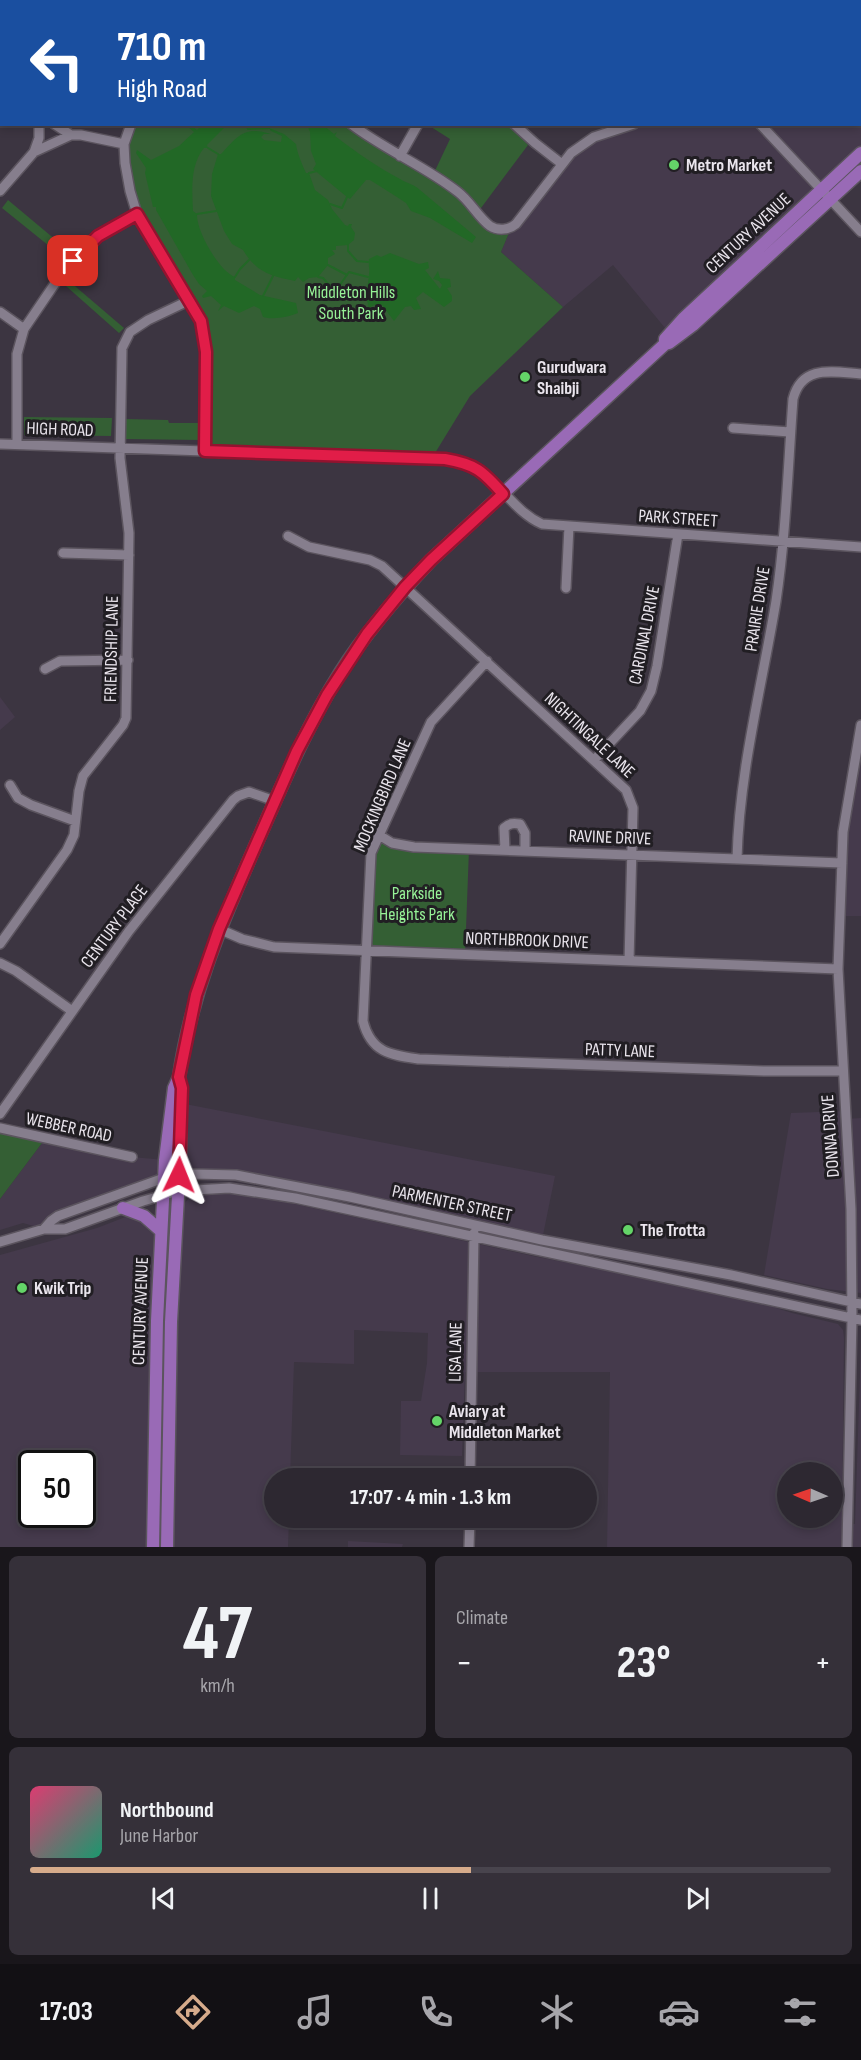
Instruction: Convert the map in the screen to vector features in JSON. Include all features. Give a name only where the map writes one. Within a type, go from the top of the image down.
[{"type":"main road","name":"CENTURY AVENUE","points":[[665,344],[665,339],[683,319],[861,153]]},
{"type":"main road","name":"CENTURY AVENUE","points":[[153,1547],[161,1231],[164,1178],[174,1088],[179,1077],[196,995],[219,929],[309,728],[327,695],[367,634],[405,587],[431,560],[665,344],[669,344],[693,325],[861,171]]},
{"type":"main road","name":"CENTURY AVENUE","points":[[167,1547],[171,1311],[182,1088],[179,1077]]},
{"type":"main road","points":[[123,1208],[144,1216],[161,1231]]},
{"type":"street","points":[[0,191],[34,152],[39,138],[39,126]]},
{"type":"street","points":[[57,126],[70,135]]},
{"type":"street","points":[[130,126],[124,144],[126,172],[137,214],[201,321],[206,352],[205,451]]},
{"type":"street","points":[[354,126],[373,141],[460,192],[490,226],[500,230],[511,228],[516,224],[572,153],[594,137],[628,126]]},
{"type":"street","points":[[400,156],[417,126]]},
{"type":"street","points":[[516,126],[562,164]]},
{"type":"street","points":[[762,126],[861,232]]},
{"type":"street","points":[[34,152],[70,135],[81,135],[124,144]]},
{"type":"street","points":[[17,444],[17,354],[24,329],[58,279],[78,255],[98,236],[137,214]]},
{"type":"street","points":[[119,448],[122,348],[126,338],[130,332],[148,320],[188,301]]},
{"type":"street","points":[[0,312],[24,329]]},
{"type":"street","name":"PRAIRIE DRIVE","points":[[737,859],[738,821],[776,600],[783,541],[794,394],[800,383],[815,373],[828,371],[861,374]]},
{"type":"street","points":[[733,428],[790,432]]},
{"type":"street","name":"HIGH ROAD","points":[[0,444],[445,459],[470,464],[489,478],[503,494]]},
{"type":"street","name":"HIGH ROAD","points":[[119,448],[120,461]]},
{"type":"street","name":"FRIENDSHIP LANE","points":[[0,944],[67,850],[74,835],[83,776],[126,718],[129,555],[128,524],[120,461]]},
{"type":"street","name":"PARK STREET","points":[[503,494],[531,519],[543,524],[861,547]]},
{"type":"street","points":[[566,588],[569,526]]},
{"type":"street","name":"CARDINAL DRIVE","points":[[595,759],[640,711],[651,691],[678,534]]},
{"type":"street","name":"NIGHTINGALE LANE","points":[[288,536],[309,547],[370,560],[382,566],[595,759],[626,790],[633,808],[629,961]]},
{"type":"street","points":[[63,553],[129,555]]},
{"type":"street","points":[[45,669],[60,661],[128,660]]},
{"type":"street","name":"MOCKINGBIRD LANE","points":[[396,1056],[379,1048],[370,1039],[364,1026],[370,856],[431,722],[487,661]]},
{"type":"street","name":"DONNA DRIVE","points":[[847,1547],[856,1303],[838,969],[843,831],[861,725]]},
{"type":"street","points":[[10,785],[18,798],[75,821]]},
{"type":"street","name":"CENTURY PLACE","points":[[0,1114],[129,931],[233,800],[249,792],[275,801]]},
{"type":"street","points":[[505,850],[504,828],[515,823],[520,824],[523,828],[525,851]]},
{"type":"street","name":"RAVINE DRIVE","points":[[379,835],[392,843],[414,847],[842,863]]},
{"type":"street","name":"NORTHBROOK DRIVE","points":[[219,929],[242,939],[274,947],[838,969]]},
{"type":"street","points":[[0,963],[16,971],[72,1011]]},
{"type":"street","name":"PATTY LANE","points":[[396,1056],[419,1059],[764,1071],[843,1071]]},
{"type":"street","name":"WEBBER ROAD","points":[[0,1128],[132,1157]]},
{"type":"street","name":"PARMENTER STREET","points":[[44,1229],[58,1216],[164,1178],[179,1175],[231,1174],[542,1240],[731,1275],[856,1303]]},
{"type":"street","name":"PARMENTER STREET","points":[[0,1242],[44,1229],[60,1230],[178,1191],[230,1188],[252,1190],[856,1319]]},
{"type":"street","name":"LISA LANE","points":[[470,1468],[475,1225]]},
{"type":"street","points":[[469,1547],[470,1528]]},
{"type":"shaded area","points":[[187,126],[197,130],[201,126],[226,126],[207,145],[208,148],[204,148],[194,170],[193,211],[197,214],[204,240],[222,267],[235,277],[235,280],[260,295],[296,303],[298,313],[281,318],[267,318],[263,317],[260,309],[254,306],[239,313],[224,306],[218,311],[221,305],[211,296],[203,298],[202,296],[207,291],[193,275],[156,207],[153,207],[145,173],[146,168],[136,153],[137,150],[151,160],[179,146],[194,132]]},
{"type":"shaded area","points":[[307,126],[324,126],[334,134],[337,132],[335,136],[383,169],[418,188],[476,237],[472,243],[430,218],[411,211],[406,203],[370,180],[366,180],[350,199],[313,169],[316,164],[311,151]]},
{"type":"shaded area","points":[[629,126],[861,126],[861,153],[670,334],[613,265],[563,307],[501,252],[511,228],[585,143]]},
{"type":"shaded area","points":[[269,128],[284,134],[296,144],[301,162],[306,173],[309,173],[315,190],[328,200],[345,225],[352,224],[351,227],[355,233],[354,240],[348,245],[336,246],[336,250],[332,250],[335,254],[328,258],[328,265],[318,277],[309,278],[303,282],[298,277],[295,281],[264,272],[243,250],[232,244],[224,231],[211,196],[212,174],[218,154],[221,154],[242,134],[248,132],[271,134],[264,134],[261,137],[264,140],[281,142],[282,136]]},
{"type":"shaded area","points":[[390,253],[419,264],[428,262],[429,268],[425,270],[440,289],[442,285],[433,279],[438,271],[440,278],[450,279],[451,287],[447,288],[452,301],[444,307],[423,292],[416,298],[421,309],[414,310],[411,306],[405,307],[394,321],[382,305],[369,308],[367,294],[369,259]]},
{"type":"shaded area","points":[[0,697],[15,717],[0,730]]},
{"type":"shaded area","points":[[861,725],[861,916],[840,916],[842,863]]},
{"type":"shaded area","points":[[180,1103],[555,1176],[542,1240],[256,1178],[179,1175]]},
{"type":"shaded area","points":[[845,1111],[846,1119],[861,1118],[861,1293],[827,1289],[764,1275],[791,1113]]},
{"type":"shaded area","points":[[45,1139],[132,1157],[165,1160],[164,1178],[58,1216],[44,1229],[23,1223],[0,1230],[0,1199]]},
{"type":"shaded area","points":[[220,1193],[258,1196],[761,1303],[838,1324],[843,1330],[844,1338],[843,1462],[777,1462],[777,1528],[843,1528],[843,1524],[855,1524],[861,1343],[861,1547],[607,1547],[610,1372],[465,1372],[462,1456],[400,1455],[401,1401],[421,1401],[427,1363],[428,1333],[354,1330],[354,1364],[294,1362],[290,1468],[264,1468],[264,1528],[289,1528],[288,1547],[173,1547],[176,1333],[183,1205],[191,1196]]},
{"type":"shaded area","points":[[128,1216],[138,1216],[154,1233],[147,1547],[0,1547],[0,1255],[97,1228]]},
{"type":"shaded area","points":[[348,1541],[403,1544],[402,1547],[348,1547]]},
{"type":"green space","name":"Middleton Hills South Park","points":[[131,126],[353,126],[433,175],[450,139],[430,126],[511,126],[528,145],[478,212],[490,226],[511,228],[501,252],[563,307],[470,396],[432,458],[205,451],[201,321],[137,214],[125,163]]},
{"type":"green space","points":[[8,200],[69,251],[64,258],[2,208]]},
{"type":"green space","points":[[69,281],[124,328],[119,333],[66,286]]},
{"type":"green space","points":[[24,417],[112,418],[111,436],[24,435]]},
{"type":"green space","points":[[124,419],[200,423],[200,440],[124,439]]},
{"type":"green space","name":"Parkside Heights Park","points":[[379,835],[392,843],[469,849],[465,955],[367,951],[368,881]]},
{"type":"green space","points":[[0,1128],[45,1139],[0,1199]]},
{"type":"waterway","points":[[247,126],[248,129],[269,128]]},
{"type":"waterway","points":[[208,148],[218,154]]},
{"type":"waterway","points":[[309,173],[317,171]]},
{"type":"waterway","points":[[330,204],[342,208],[347,197]]},
{"type":"waterway","points":[[197,214],[216,211]]},
{"type":"waterway","points":[[348,245],[348,251],[357,261],[368,262]]},
{"type":"waterway","points":[[235,277],[249,260]]},
{"type":"waterway","points":[[328,265],[347,275]]},
{"type":"waterway","points":[[318,277],[323,278],[335,292],[349,272],[368,277]]},
{"type":"waterway","points":[[263,296],[273,276]]},
{"type":"place","name":"Metro Market","points":[[674,165]]},
{"type":"place","name":"Gurudwara Shaibji","points":[[525,377]]},
{"type":"place","name":"The Trotta","points":[[628,1230]]},
{"type":"place","name":"Kwik Trip","points":[[22,1288]]},
{"type":"place","name":"Aviary at Middleton Market","points":[[437,1421]]},
{"type":"route","points":[[73,261],[98,236],[137,214],[201,321],[206,352],[205,451],[445,459],[470,464],[489,478],[503,494],[431,560],[385,611],[340,673],[297,751],[219,929],[196,995],[179,1077],[182,1088],[179,1175]]}]
